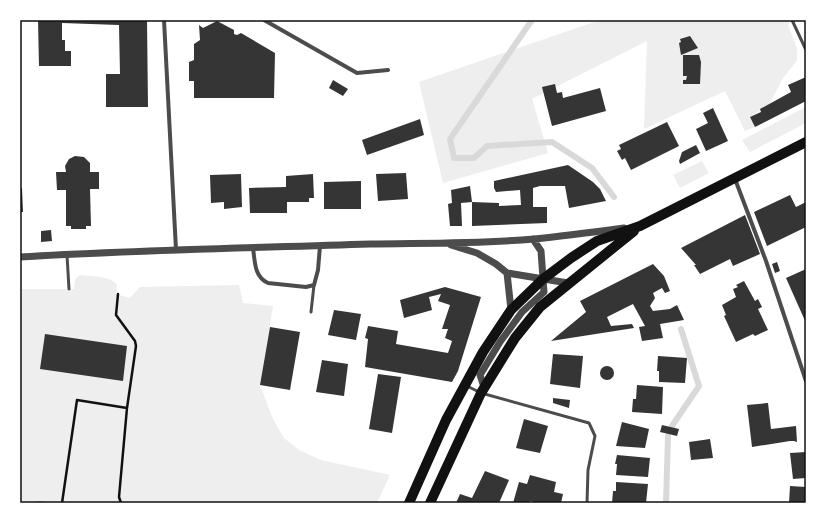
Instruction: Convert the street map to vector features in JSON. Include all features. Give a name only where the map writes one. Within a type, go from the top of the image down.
[{"type":"main road","points":[[409,503],[446,420],[483,352],[511,310],[543,279],[597,241],[640,226],[806,142]]},
{"type":"main road","points":[[430,503],[482,390],[516,338],[540,307],[640,226]]},
{"type":"street","points":[[164,20],[176,250]]},
{"type":"street","points":[[264,20],[357,72],[388,70]]},
{"type":"street","points":[[735,179],[766,261],[806,381]]},
{"type":"street","points":[[20,257],[176,250],[447,244],[533,239],[640,226]]},
{"type":"street","points":[[482,390],[480,375],[500,342],[522,312],[544,292],[541,251],[533,239]]},
{"type":"street","points":[[447,244],[477,253],[496,264],[507,273],[568,283]]},
{"type":"street","points":[[253,248],[255,268],[264,281],[268,283],[306,287],[314,285],[318,270],[320,246]]},
{"type":"street","points":[[507,273],[511,310]]},
{"type":"lane","points":[[792,20],[806,50]]},
{"type":"lane","points":[[67,255],[69,289]]},
{"type":"lane","points":[[311,312],[314,285]]},
{"type":"lane","points":[[465,385],[482,390],[507,401],[589,423],[595,436],[588,470],[587,503]]},
{"type":"path","points":[[118,294],[116,315],[135,341],[119,497],[121,503]]},
{"type":"path","points":[[62,503],[76,400],[127,408]]},
{"type":"path","points":[[36,503],[44,503]]},
{"type":"shaded area","points":[[600,20],[792,20],[788,25],[797,48],[797,61],[783,78],[769,105],[750,117],[755,127],[745,131],[725,91],[644,129],[647,41],[532,99],[548,153],[443,183],[419,82]]},
{"type":"shaded area","points":[[806,107],[806,123],[750,152],[742,140]]},
{"type":"shaded area","points":[[702,161],[709,173],[680,188],[673,175]]},
{"type":"shaded area","points":[[80,275],[100,277],[111,280],[117,285],[116,294],[130,298],[140,287],[239,285],[243,303],[273,306],[260,385],[273,419],[284,438],[299,450],[321,460],[390,475],[377,503],[20,503],[20,289],[74,289],[75,280]]},
{"type":"building","points":[[38,20],[147,20],[148,107],[106,107],[106,74],[120,74],[119,25],[62,23],[62,40],[65,40],[65,51],[71,51],[71,66],[39,66]]},
{"type":"building","points":[[217,21],[234,30],[234,34],[237,35],[241,33],[275,53],[274,98],[194,98],[194,81],[189,81],[189,62],[194,60],[194,44],[200,40],[199,25],[203,28]]},
{"type":"building","points":[[690,36],[698,48],[681,55],[679,43],[681,42],[680,39]]},
{"type":"building","points":[[683,55],[699,55],[701,62],[700,84],[683,84],[683,80],[686,80],[687,76],[683,76]]},
{"type":"building","points":[[806,77],[806,101],[755,127],[750,117],[761,112],[760,109],[791,92],[788,85]]},
{"type":"building","points":[[333,80],[348,89],[343,96],[329,88]]},
{"type":"building","points":[[555,84],[557,93],[562,92],[563,98],[600,88],[606,111],[552,126],[542,87]]},
{"type":"building","points":[[713,108],[728,141],[706,151],[696,129],[708,123],[703,113]]},
{"type":"building","points":[[420,119],[424,135],[367,155],[362,140]]},
{"type":"building","points":[[667,122],[679,146],[631,170],[625,158],[622,160],[617,151],[621,149],[619,145]]},
{"type":"building","points":[[696,145],[700,153],[680,164],[679,161],[682,152]]},
{"type":"building","points":[[75,156],[84,157],[90,163],[90,172],[99,172],[99,189],[90,189],[91,226],[86,226],[86,229],[71,229],[71,226],[66,226],[66,190],[57,190],[56,172],[66,172],[65,166],[69,159]]},
{"type":"building","points":[[568,165],[593,182],[600,189],[606,201],[569,208],[565,186],[540,186],[533,188],[533,207],[547,207],[547,223],[472,226],[472,202],[499,203],[499,206],[521,205],[520,190],[496,192],[494,188],[494,181]]},
{"type":"building","points":[[406,173],[408,199],[378,201],[376,174]]},
{"type":"building","points":[[241,174],[242,207],[224,209],[224,202],[211,203],[210,175]]},
{"type":"building","points":[[313,174],[314,198],[309,198],[309,202],[287,202],[287,213],[250,213],[249,188],[286,187],[286,176]]},
{"type":"building","points":[[361,181],[361,209],[324,209],[324,182]]},
{"type":"building","points":[[470,186],[472,202],[461,203],[462,226],[450,226],[448,204],[452,203],[451,190]]},
{"type":"building","points":[[20,188],[22,188],[23,212],[20,212]]},
{"type":"building","points":[[790,195],[796,207],[806,202],[806,227],[767,246],[754,212]]},
{"type":"building","points":[[745,215],[760,254],[733,266],[730,259],[700,274],[694,265],[696,265],[681,248]]},
{"type":"building","points":[[51,230],[52,241],[41,242],[41,231]]},
{"type":"building","points":[[777,262],[780,271],[775,273],[772,264]]},
{"type":"building","points":[[653,264],[664,276],[670,291],[665,293],[662,288],[653,293],[655,298],[650,306],[653,311],[670,309],[677,305],[684,320],[660,324],[663,338],[642,341],[639,327],[645,326],[633,304],[607,317],[611,326],[632,324],[634,328],[551,341],[586,312],[580,301]]},
{"type":"building","points":[[806,269],[806,323],[786,278]]},
{"type":"building","points":[[744,281],[755,301],[758,299],[762,307],[758,309],[768,330],[755,336],[753,334],[736,342],[724,316],[726,315],[722,305],[736,297],[733,289],[738,287],[736,285]]},
{"type":"building","points":[[445,287],[481,297],[458,371],[452,382],[365,367],[368,339],[365,338],[368,326],[398,331],[396,344],[448,353],[452,341],[445,338],[448,329],[442,329],[450,305],[438,301],[441,294],[429,297],[432,310],[404,318],[400,300]]},
{"type":"building","points":[[334,310],[361,314],[356,340],[328,335]]},
{"type":"building","points":[[270,327],[300,332],[290,390],[260,385]]},
{"type":"building","points":[[45,334],[127,346],[123,381],[40,369]]},
{"type":"building","points":[[553,354],[583,356],[580,388],[550,384]]},
{"type":"building","points":[[658,356],[687,358],[685,383],[659,382],[659,371],[657,371]]},
{"type":"building","points":[[322,360],[348,364],[344,396],[316,392]]},
{"type":"building","points":[[604,366],[610,366],[614,370],[614,376],[610,380],[604,380],[600,376],[600,370]]},
{"type":"building","points":[[378,374],[401,377],[392,433],[369,429]]},
{"type":"building","points":[[637,385],[663,387],[662,414],[632,412],[633,399],[636,399]]},
{"type":"building","points":[[553,398],[570,400],[569,408],[553,403]]},
{"type":"building","points":[[768,403],[771,429],[796,426],[797,442],[790,441],[752,447],[747,405]]},
{"type":"building","points":[[524,419],[548,426],[540,453],[516,448]]},
{"type":"building","points":[[622,422],[649,429],[645,448],[616,446]]},
{"type":"building","points":[[662,425],[679,429],[677,436],[660,432]]},
{"type":"building","points":[[710,439],[713,458],[691,460],[689,442]]},
{"type":"building","points":[[806,452],[806,478],[793,479],[790,453]]},
{"type":"building","points":[[617,455],[650,458],[648,477],[616,475],[617,464],[615,464]]},
{"type":"building","points":[[485,471],[509,480],[499,503],[456,503],[460,494],[472,498]]},
{"type":"building","points":[[530,475],[556,482],[554,492],[563,494],[561,503],[537,503],[530,501],[529,503],[513,503],[519,482],[527,484]]},
{"type":"building","points":[[616,482],[648,484],[646,503],[612,503],[613,491],[616,491]]},
{"type":"building","points":[[790,486],[806,487],[806,503],[789,503]]},
{"type":"waterway","points":[[532,20],[450,139],[454,158],[474,158],[487,146],[552,142],[592,168],[614,197]]},
{"type":"waterway","points":[[672,426],[699,386],[681,329]]},
{"type":"waterway","points":[[666,503],[668,436]]}]
